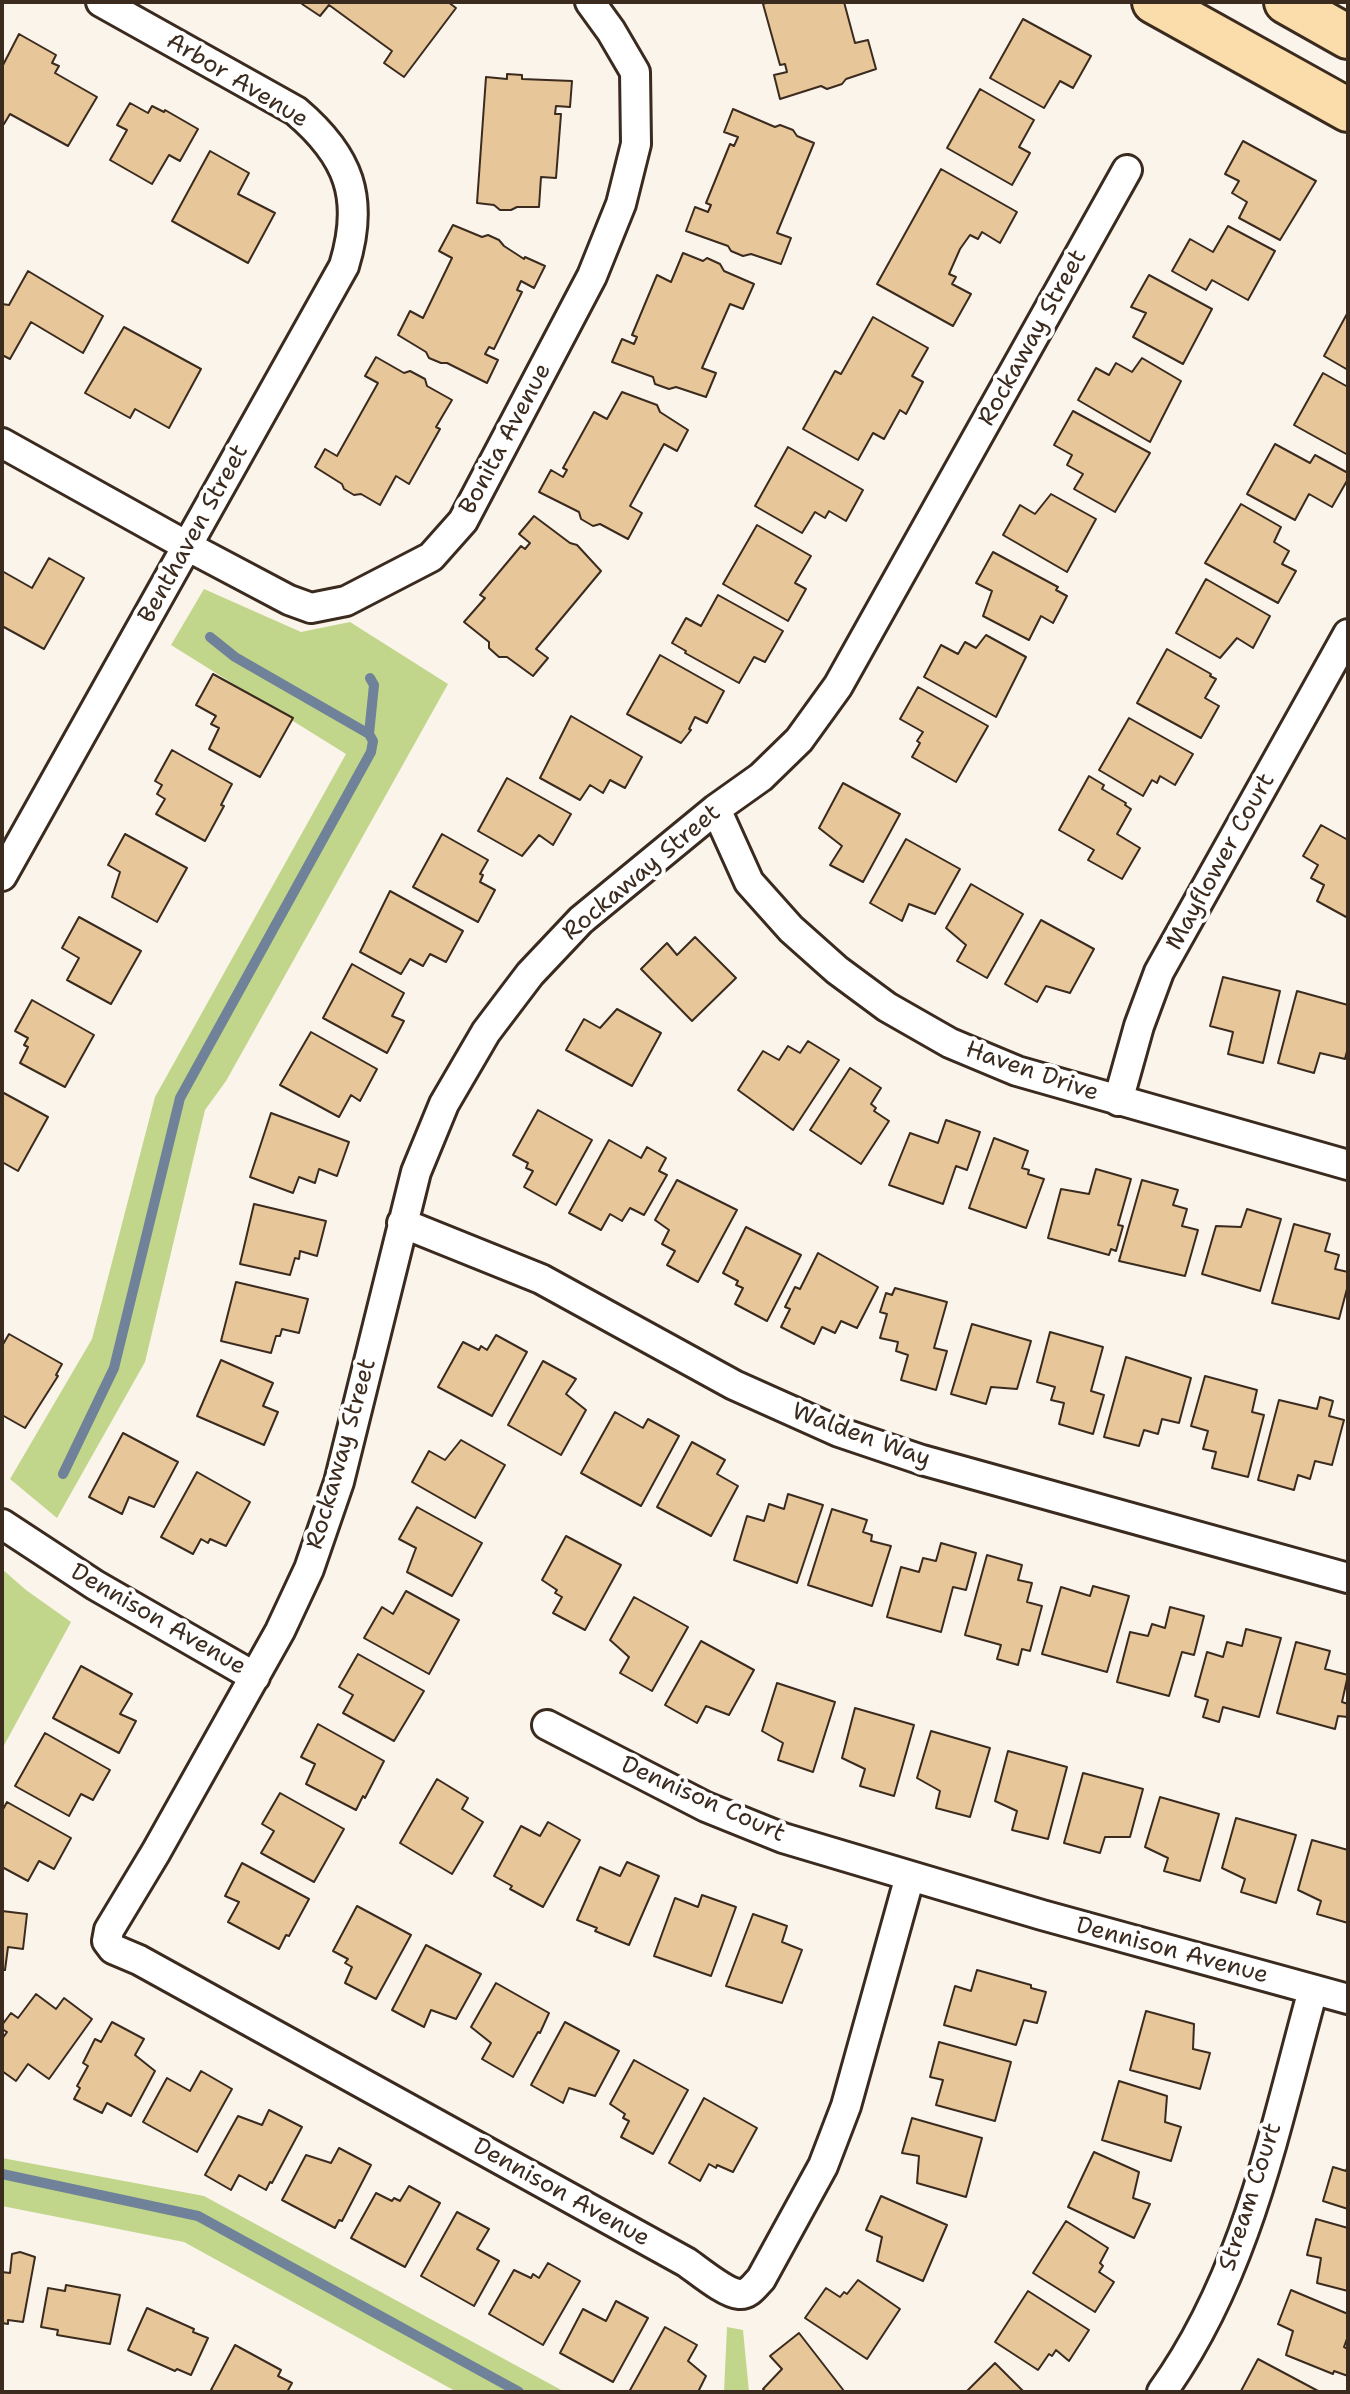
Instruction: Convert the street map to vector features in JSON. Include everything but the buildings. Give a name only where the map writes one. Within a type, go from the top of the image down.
[{"type":"main road","points":[[1154,2],[1348,110]]},
{"type":"main road","points":[[1286,2],[1348,37]]},
{"type":"street","name":"Arbor Avenue","points":[[101,2],[296,111],[321,132],[336,153],[349,183]]},
{"type":"street","name":"Bonita Avenue","points":[[2,443],[187,546],[289,600],[311,608],[346,601],[431,557],[463,521],[592,276],[625,189],[636,144],[635,72],[590,2]]},
{"type":"street","name":"Rockaway Street","points":[[255,1677],[309,1569],[339,1482],[416,1172],[444,1104],[486,1032],[530,974],[581,920],[716,809],[761,777],[799,740],[838,686],[1127,170]]},
{"type":"street","name":"Benthaven Street","points":[[2,876],[344,266],[352,241],[354,215],[349,183]]},
{"type":"street","name":"Mayflower Court","points":[[1118,1101],[1139,1026],[1159,972],[1348,634]]},
{"type":"street","name":"Haven Drive","points":[[716,809],[749,882],[791,929],[837,970],[887,1007],[950,1043],[1017,1071],[1348,1165]]},
{"type":"street","name":"Walden Way","points":[[402,1223],[541,1279],[734,1385],[839,1432],[922,1460],[1348,1578]]},
{"type":"street","name":"Dennison Avenue","points":[[2,1524],[95,1585],[255,1677],[109,1930],[107,1941],[113,1949],[153,1967],[739,2294],[750,2291],[761,2279],[823,2166],[846,2106],[910,1876],[1348,1999]]},
{"type":"street","name":"Dennison Court","points":[[547,1725],[706,1807],[783,1838],[910,1876]]},
{"type":"street","name":"Stream Court","points":[[1162,2392],[1200,2331],[1226,2277],[1251,2212],[1313,1990]]},
{"type":"green space","points":[[204,589],[301,632],[350,622],[448,684],[226,1081],[205,1110],[145,1362],[57,1518],[10,1479],[92,1339],[155,1097],[346,754],[171,645]]},
{"type":"green space","points":[[2,1569],[71,1622],[2,1749]]},
{"type":"green space","points":[[2,2158],[204,2196],[565,2392],[457,2392],[184,2242],[2,2206]]},
{"type":"green space","points":[[727,2327],[743,2330],[749,2392],[724,2392]]},
{"type":"waterway","points":[[63,1474],[114,1368],[180,1098],[371,752],[373,741],[369,734],[235,657],[210,637]]},
{"type":"waterway","points":[[369,734],[374,685],[370,678]]},
{"type":"waterway","points":[[2,2174],[198,2216],[519,2392]]}]
